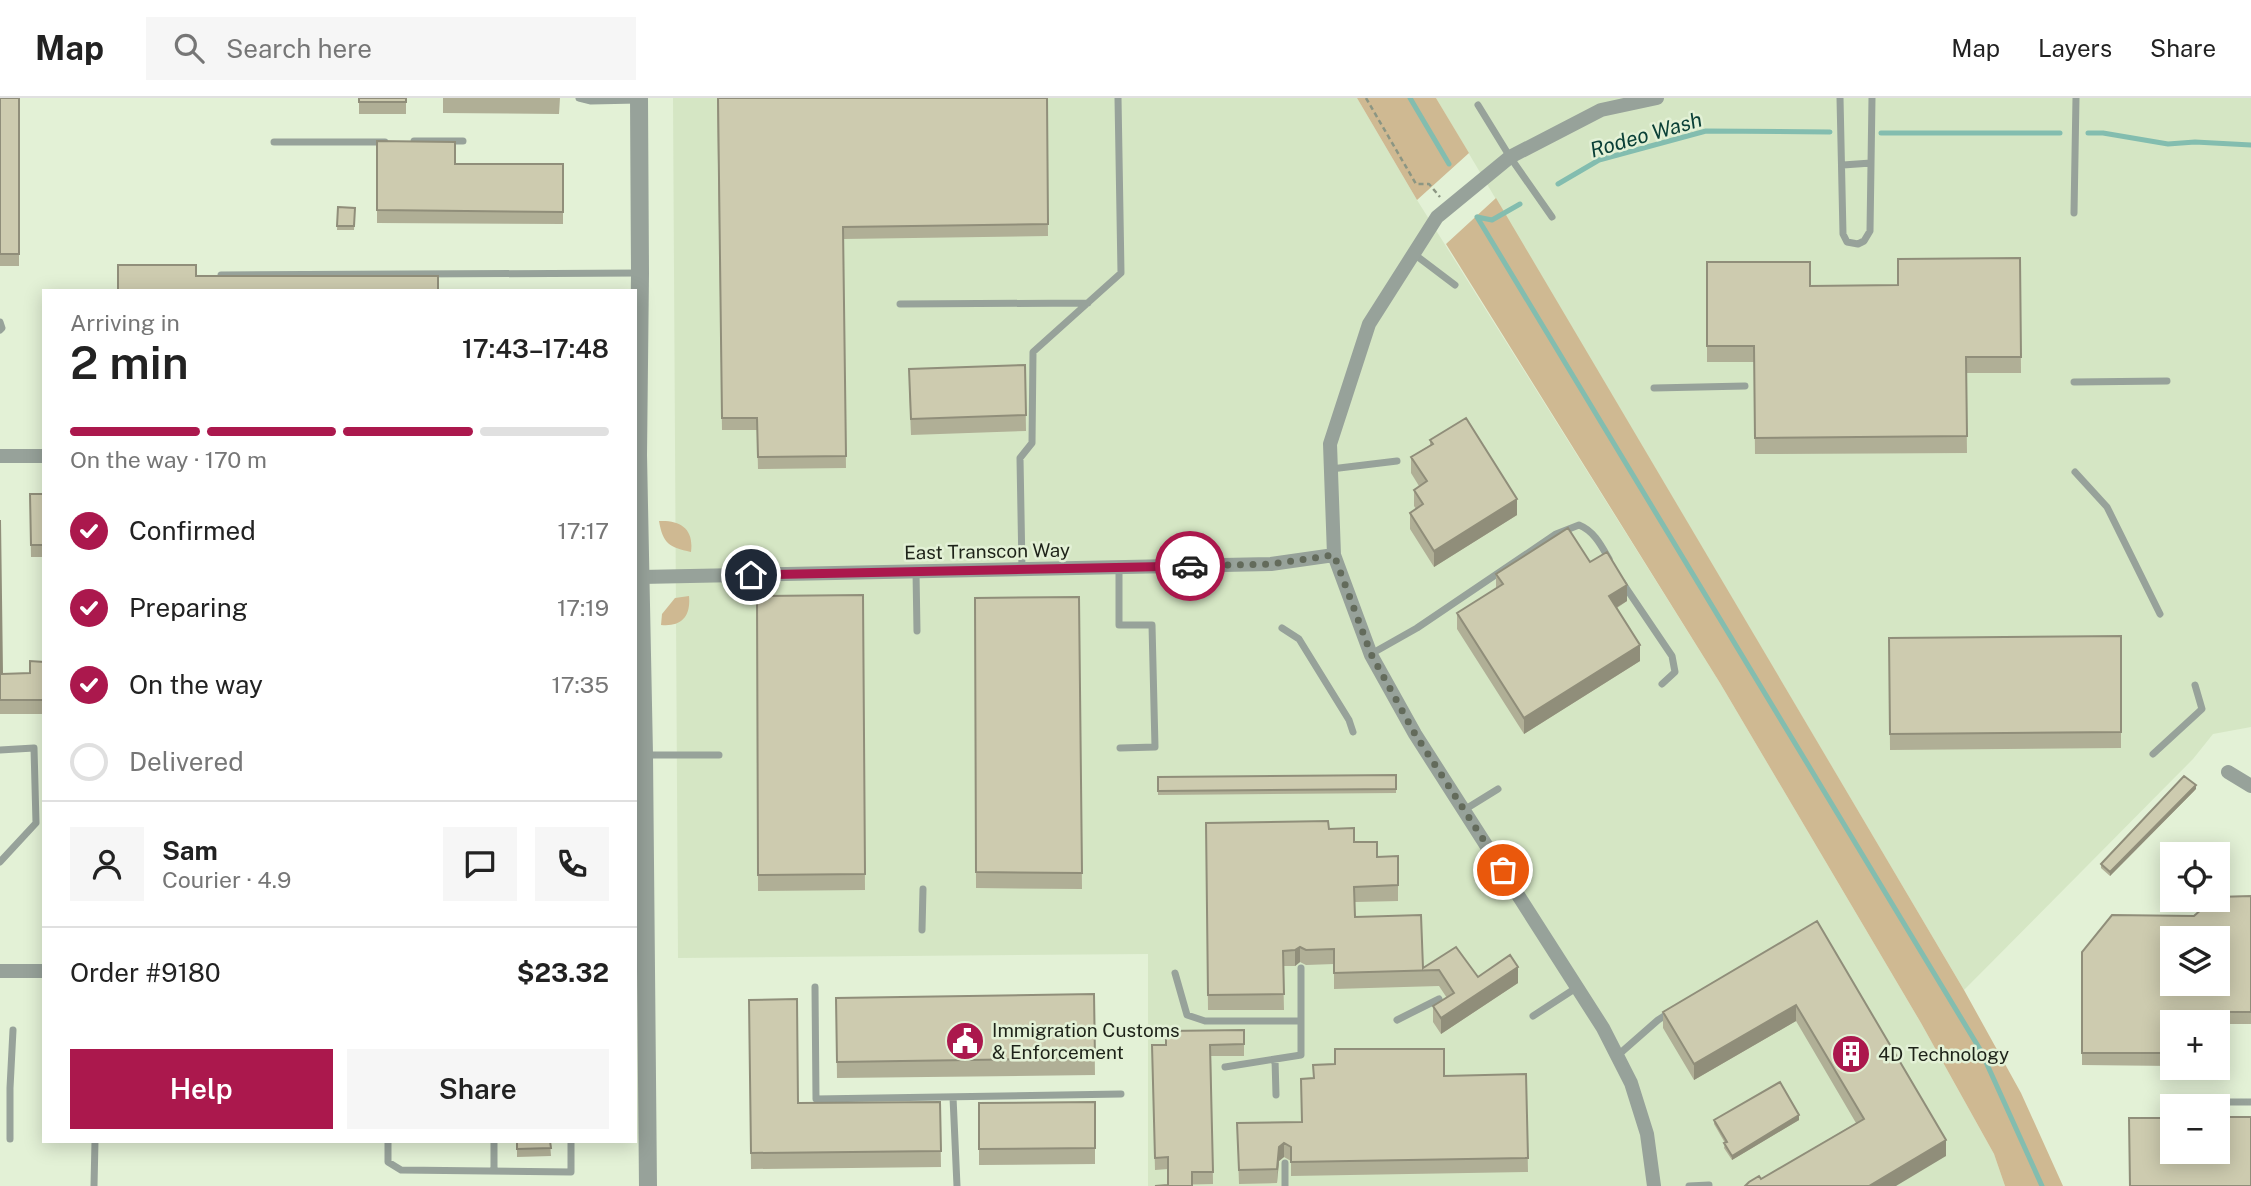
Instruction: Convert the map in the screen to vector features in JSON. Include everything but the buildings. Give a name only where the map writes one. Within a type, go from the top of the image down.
[{"type":"street","points":[[1654,1186],[1647,1134],[1631,1083],[1617,1056],[1577,987],[1415,734],[1371,654],[1334,555],[1330,444],[1369,324],[1437,217],[1510,158],[1601,110],[1657,98]]},
{"type":"street","points":[[639,99],[637,455],[644,755],[640,972],[648,1186]]},
{"type":"street","points":[[0,456],[42,456]]},
{"type":"street","name":"East Transcon Way","points":[[640,577],[1271,564],[1334,555]]},
{"type":"street","points":[[2228,772],[2251,786]]},
{"type":"street","points":[[0,971],[42,971]]},
{"type":"lane","points":[[579,98],[591,101],[639,99]]},
{"type":"lane","points":[[1022,569],[1020,458],[1032,443],[1033,352],[1121,273],[1118,98]]},
{"type":"lane","points":[[1840,98],[1843,234],[1847,242],[1858,244],[1864,241],[1870,231],[1872,98]]},
{"type":"lane","points":[[2074,213],[2076,98]]},
{"type":"lane","points":[[1478,105],[1510,158],[1552,217]]},
{"type":"lane","points":[[274,142],[463,141]]},
{"type":"lane","points":[[1843,164],[1871,163]]},
{"type":"lane","points":[[1414,253],[1455,285]]},
{"type":"lane","points":[[222,275],[640,274]]},
{"type":"lane","points":[[900,304],[1088,303]]},
{"type":"lane","points":[[0,321],[0,330]]},
{"type":"lane","points":[[2074,382],[2167,381]]},
{"type":"lane","points":[[1654,388],[1745,386]]},
{"type":"lane","points":[[1331,469],[1397,461]]},
{"type":"lane","points":[[2075,472],[2107,508],[2160,614]]},
{"type":"lane","points":[[1371,654],[1417,628],[1556,534],[1578,525],[1587,528],[1597,539],[1611,563]]},
{"type":"lane","points":[[1119,567],[1119,625],[1152,625],[1155,747],[1120,748]]},
{"type":"lane","points":[[916,571],[917,631]]},
{"type":"lane","points":[[1618,575],[1672,656],[1675,672],[1662,684]]},
{"type":"lane","points":[[1282,628],[1299,639],[1349,720],[1353,732]]},
{"type":"lane","points":[[2153,754],[2202,709],[2195,685]]},
{"type":"lane","points":[[0,750],[34,748],[36,822],[0,862]]},
{"type":"lane","points":[[644,755],[719,755]]},
{"type":"lane","points":[[1464,810],[1498,789]]},
{"type":"lane","points":[[922,930],[923,889]]},
{"type":"lane","points":[[1225,1067],[1301,1055],[1301,968]]},
{"type":"lane","points":[[1175,973],[1187,1015],[1205,1021],[1301,1021]]},
{"type":"lane","points":[[815,987],[816,1099],[1121,1094]]},
{"type":"lane","points":[[1533,1016],[1577,987]]},
{"type":"lane","points":[[1397,1020],[1439,999]]},
{"type":"lane","points":[[1617,1056],[1658,1020],[1676,1009]]},
{"type":"lane","points":[[10,1139],[13,1030]]},
{"type":"lane","points":[[1275,1059],[1276,1095]]},
{"type":"lane","points":[[953,1097],[957,1186]]},
{"type":"lane","points":[[2230,1102],[2251,1102]]},
{"type":"lane","points":[[94,1143],[94,1186]]},
{"type":"lane","points":[[388,1143],[388,1162],[401,1170],[571,1172],[571,1143]]},
{"type":"lane","points":[[494,1143],[494,1171]]},
{"type":"lane","points":[[1285,1163],[1285,1186]]},
{"type":"lane","points":[[1689,1186],[1709,1185]]},
{"type":"path","points":[[1366,98],[1416,184],[1429,184],[1449,207]]},
{"type":"shaded area","points":[[673,98],[1357,98],[1417,200],[1720,683],[1921,1023],[1994,1154],[2005,1186],[1148,1186],[1148,954],[678,958]]},
{"type":"shaded area","points":[[1357,98],[1436,98],[1469,153],[1417,200]]},
{"type":"shaded area","points":[[1436,98],[2251,98],[2251,727],[2213,734],[2193,759],[1964,990]]},
{"type":"shaded area","points":[[1496,198],[1964,990],[2021,1093],[2063,1186],[2005,1186],[1994,1154],[1921,1023],[1720,683],[1446,244]]},
{"type":"shaded area","points":[[659,521],[680,524],[690,537],[691,552],[668,543]]},
{"type":"shaded area","points":[[689,596],[688,610],[683,619],[674,624],[661,625],[662,614],[675,598]]},
{"type":"waterway","name":"Rodeo Wash","points":[[1410,98],[1449,164]]},
{"type":"waterway","name":"Rodeo Wash","points":[[1558,184],[1599,160],[1706,131],[1830,132]]},
{"type":"waterway","name":"Rodeo Wash","points":[[1881,133],[2060,133]]},
{"type":"waterway","name":"Rodeo Wash","points":[[2088,133],[2168,144],[2195,142],[2251,145]]},
{"type":"waterway","name":"Rodeo Wash","points":[[1477,217],[1492,220],[1520,204]]},
{"type":"waterway","points":[[1477,217],[1981,1051],[2042,1186]]},
{"type":"way so far","points":[[1190,566],[1271,564],[1334,555],[1371,654],[1415,734],[1503,870]]},
{"type":"place","name":"Immigration Customs & Enforcement","points":[[965,1041]]},
{"type":"place","name":"4D Technology","points":[[1851,1054]]},
{"type":"route","points":[[751,575],[1190,566]]}]
